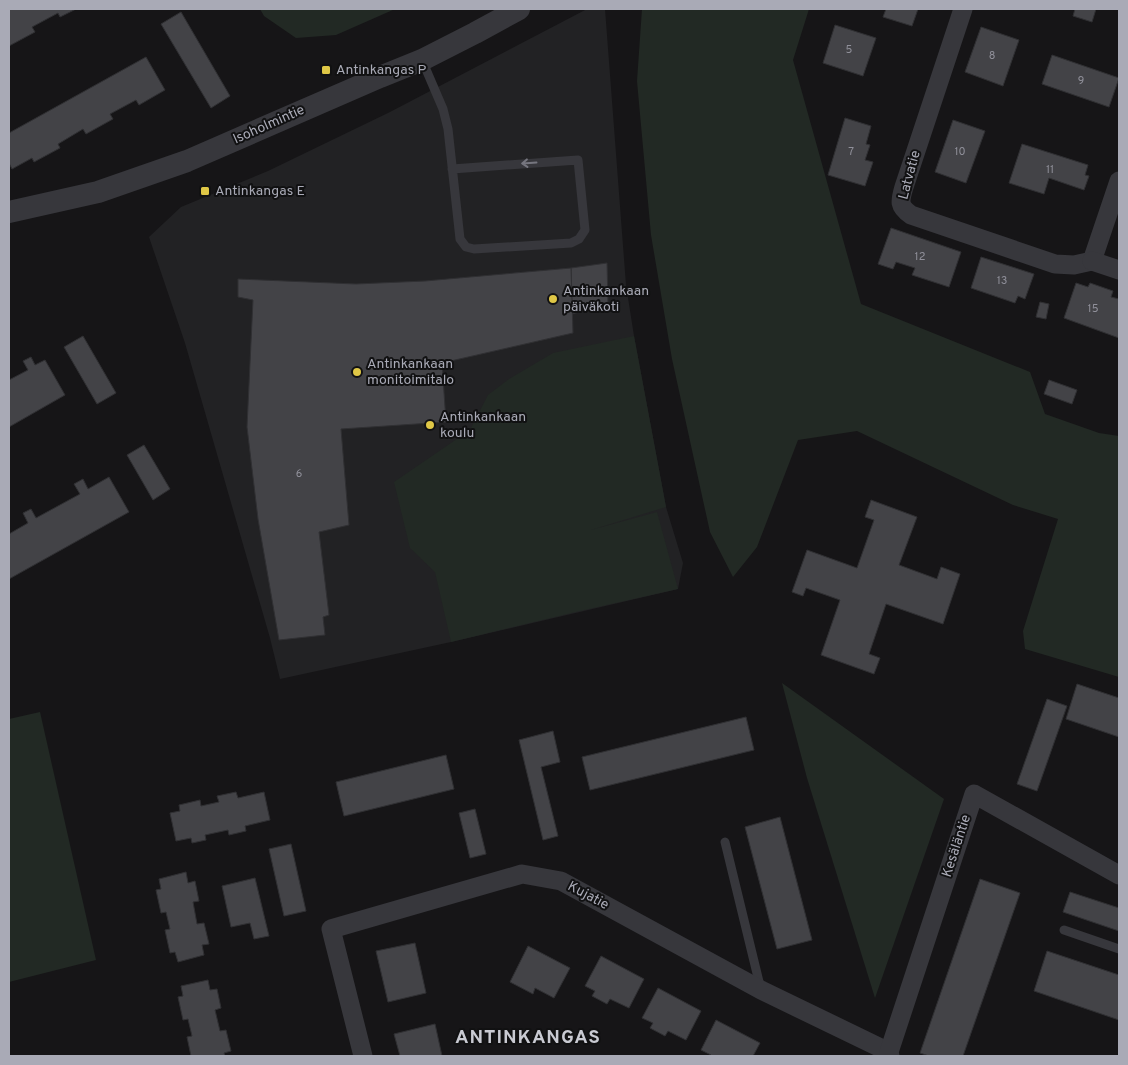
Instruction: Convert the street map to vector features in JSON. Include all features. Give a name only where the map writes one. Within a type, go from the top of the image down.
[{"type":"street","name":"Isoholmintie","points":[[9,212],[98,192],[187,161],[422,60],[519,9]]},
{"type":"street","name":"Latvatie","points":[[963,9],[904,187],[901,205],[911,215],[1055,264],[1074,265],[1092,260]]},
{"type":"street","points":[[1119,181],[1092,260],[1119,270]]},
{"type":"street","name":"Kesäläntie","points":[[890,1054],[974,794],[1119,875]]},
{"type":"street","name":"Kujatie","points":[[363,1056],[331,929],[522,874],[561,881],[762,990],[890,1054]]},
{"type":"lane","points":[[422,60],[444,109],[448,129],[452,169],[460,239],[466,247],[474,249],[571,243],[579,239],[585,230],[578,160],[452,169]]},
{"type":"lane","points":[[725,842],[762,990]]},
{"type":"lane","points":[[1064,930],[1119,949]]},
{"type":"shaded area","points":[[260,9],[395,9],[336,35],[296,38],[264,16]]},
{"type":"shaded area","name":"Antinkankaan koulu","points":[[587,9],[605,9],[626,285],[666,507],[683,563],[678,589],[451,642],[280,679],[270,638],[185,343],[149,237],[181,207],[268,171],[390,112]]},
{"type":"shaded area","points":[[642,9],[809,9],[793,60],[861,304],[1030,372],[1045,414],[1099,433],[1119,436],[1119,677],[1025,649],[1023,631],[1058,519],[1013,505],[857,431],[798,440],[757,547],[733,577],[710,532],[672,359],[651,235],[637,81]]},
{"type":"shaded area","points":[[634,336],[666,507],[591,530],[657,512],[678,589],[451,642],[435,572],[410,548],[394,482],[470,430],[488,395],[509,379],[553,353]]},
{"type":"shaded area","points":[[782,683],[944,799],[875,998],[807,778]]},
{"type":"shaded area","points":[[40,712],[96,960],[9,982],[9,719]]},
{"type":"building","points":[[9,9],[76,9],[60,17],[58,13],[32,27],[35,32],[9,46]]},
{"type":"building","points":[[886,9],[918,9],[912,26],[883,17]]},
{"type":"building","points":[[1075,9],[1096,9],[1092,22],[1073,16]]},
{"type":"building","points":[[181,12],[230,96],[211,108],[161,24]]},
{"type":"building","points":[[835,25],[876,38],[863,76],[823,63]]},
{"type":"building","points":[[981,27],[1019,40],[1003,86],[965,72]]},
{"type":"building","points":[[1052,55],[1119,78],[1109,107],[1042,84]]},
{"type":"building","points":[[146,57],[165,90],[139,105],[136,100],[110,114],[113,119],[86,134],[83,129],[58,144],[60,148],[34,162],[32,158],[12,169],[9,163],[9,133]]},
{"type":"building","points":[[845,118],[871,126],[866,144],[870,145],[865,160],[873,162],[865,186],[828,175]]},
{"type":"building","points":[[953,120],[985,131],[966,183],[935,172]]},
{"type":"building","points":[[1022,144],[1088,165],[1085,175],[1089,176],[1084,190],[1049,178],[1044,194],[1009,183]]},
{"type":"building","points":[[891,228],[961,252],[949,287],[912,275],[915,268],[896,262],[893,269],[878,264]]},
{"type":"building","points":[[981,257],[1034,274],[1025,299],[1018,296],[1015,303],[971,288]]},
{"type":"building","points":[[607,263],[608,304],[572,314],[571,268]]},
{"type":"building","points":[[571,268],[573,333],[442,363],[446,422],[341,429],[349,525],[319,532],[329,615],[323,617],[325,635],[279,640],[258,519],[247,427],[253,300],[238,297],[238,279],[356,284],[425,281]]},
{"type":"building","points":[[1076,283],[1088,287],[1090,283],[1113,291],[1111,297],[1119,299],[1119,338],[1064,318]]},
{"type":"building","points":[[1040,302],[1049,304],[1046,319],[1036,317]]},
{"type":"building","points":[[83,336],[116,393],[97,404],[64,347]]},
{"type":"building","points":[[31,357],[35,365],[45,360],[65,395],[9,427],[9,380],[28,370],[23,361]]},
{"type":"building","points":[[1049,380],[1077,390],[1072,404],[1044,394]]},
{"type":"building","points":[[144,445],[170,489],[153,500],[127,455]]},
{"type":"building","points":[[109,477],[129,512],[9,579],[9,534],[28,523],[23,513],[31,509],[36,518],[80,494],[74,484],[83,479],[88,489]]},
{"type":"building","points":[[871,500],[917,517],[899,565],[937,579],[941,567],[960,574],[943,624],[886,604],[869,654],[880,658],[874,674],[821,655],[840,600],[806,588],[803,596],[792,592],[807,550],[857,568],[874,520],[865,517]]},
{"type":"building","points":[[1077,684],[1119,698],[1119,737],[1066,719]]},
{"type":"building","points":[[1047,699],[1067,706],[1037,791],[1017,784]]},
{"type":"building","points":[[746,717],[754,750],[590,790],[582,757]]},
{"type":"building","points":[[553,731],[560,762],[541,767],[558,836],[543,840],[519,740]]},
{"type":"building","points":[[446,755],[454,789],[344,816],[336,782]]},
{"type":"building","points":[[236,792],[238,798],[264,792],[270,820],[245,826],[246,831],[229,835],[228,830],[205,835],[206,840],[192,843],[191,838],[176,841],[170,813],[180,811],[179,805],[200,800],[201,806],[219,802],[217,796]]},
{"type":"building","points":[[475,809],[486,854],[470,858],[459,813]]},
{"type":"building","points":[[780,817],[812,940],[777,949],[745,827]]},
{"type":"building","points":[[291,844],[306,911],[284,916],[269,849]]},
{"type":"building","points":[[186,872],[188,883],[195,881],[199,901],[193,902],[197,924],[204,923],[209,944],[202,945],[204,955],[178,962],[175,952],[170,953],[165,930],[170,929],[166,912],[161,913],[156,890],[161,889],[159,879]]},
{"type":"building","points":[[255,878],[269,936],[254,939],[250,923],[231,927],[222,886]]},
{"type":"building","points":[[980,879],[1020,893],[963,1056],[929,1056],[920,1053]]},
{"type":"building","points":[[1070,892],[1119,908],[1119,931],[1063,912]]},
{"type":"building","points":[[415,943],[426,993],[388,1002],[376,951]]},
{"type":"building","points":[[528,946],[570,968],[554,998],[535,988],[533,994],[510,982]]},
{"type":"building","points":[[1047,951],[1119,975],[1119,1020],[1034,991]]},
{"type":"building","points":[[601,956],[644,979],[629,1008],[610,999],[607,1004],[592,996],[595,991],[585,986]]},
{"type":"building","points":[[208,980],[210,990],[217,989],[221,1008],[215,1010],[220,1031],[226,1030],[231,1051],[224,1053],[225,1056],[191,1056],[187,1037],[192,1036],[188,1019],[183,1020],[178,997],[183,996],[181,986]]},
{"type":"building","points":[[658,988],[701,1011],[686,1040],[668,1031],[665,1036],[650,1028],[653,1023],[642,1018]]},
{"type":"building","points":[[716,1020],[760,1043],[753,1056],[710,1056],[701,1050]]},
{"type":"building","points":[[435,1024],[442,1056],[400,1056],[394,1034]]},
{"type":"place","name":"Antinkangas P","points":[[326,70]]},
{"type":"place","name":"Antinkangas E","points":[[205,191]]},
{"type":"place","name":"Antinkankaan päiväkoti","points":[[553,299]]},
{"type":"place","name":"Antinkankaan monitoimitalo","points":[[357,372]]},
{"type":"place","name":"Antinkankaan koulu","points":[[430,425]]},
{"type":"district","name":"ANTINKANGAS","points":[[528,1038]]}]
